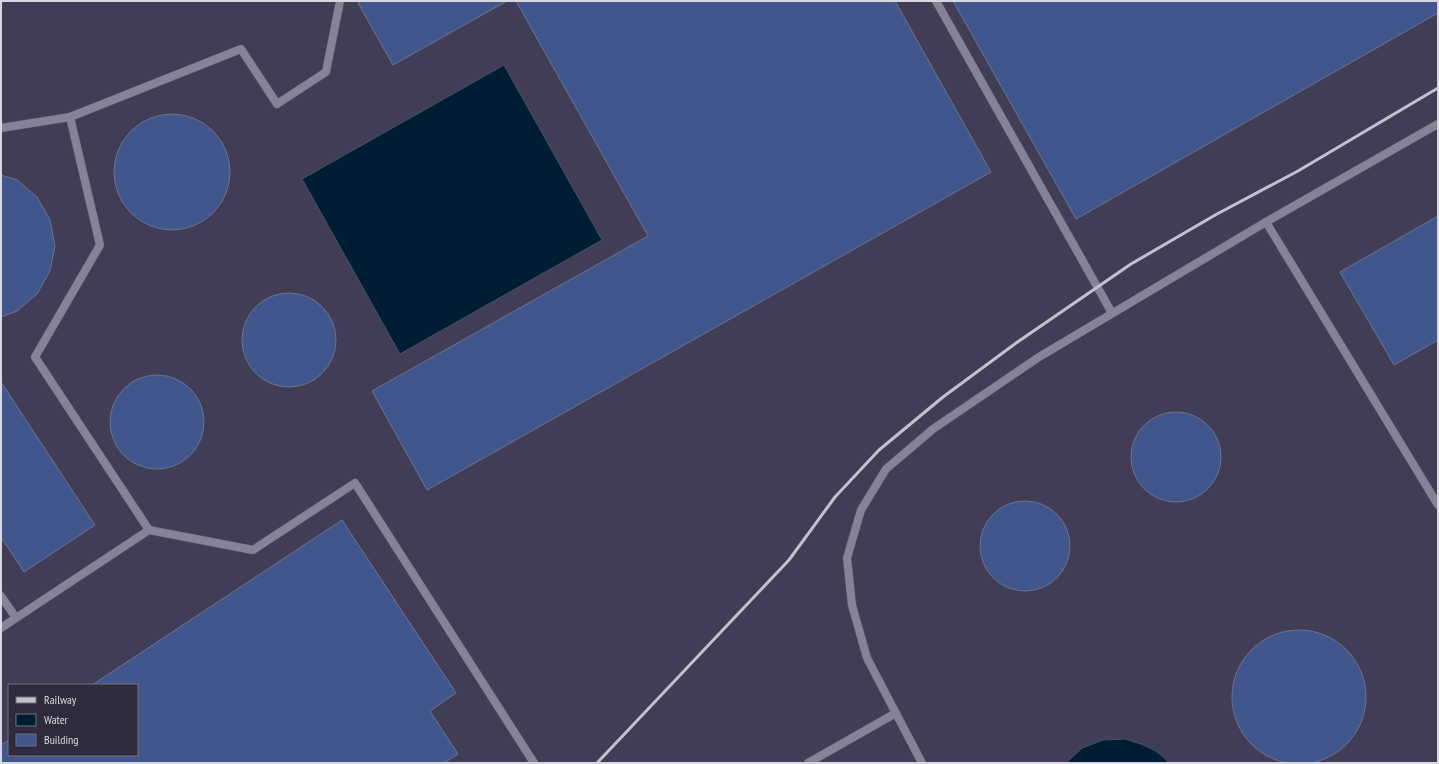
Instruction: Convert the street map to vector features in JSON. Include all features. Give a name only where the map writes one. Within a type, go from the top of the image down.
[{"type":"lane","points":[[1,128],[70,117],[241,49],[277,104],[326,72],[340,1]]},
{"type":"lane","points":[[936,1],[1112,313]]},
{"type":"lane","points":[[70,117],[100,246],[35,357],[149,530]]},
{"type":"lane","points":[[922,763],[867,658],[852,604],[847,558],[861,510],[886,469],[933,429],[1038,357],[1266,222],[1438,124]]},
{"type":"lane","points":[[1266,222],[1438,505]]},
{"type":"lane","points":[[1,628],[149,530],[253,550],[355,483],[534,763]]},
{"type":"lane","points":[[1,596],[16,618]]},
{"type":"lane","points":[[808,763],[896,713]]},
{"type":"shaded area","points":[[1,1],[1438,1],[1438,763],[1,763]]},
{"type":"water","points":[[504,65],[602,240],[400,354],[302,179]]},
{"type":"water","points":[[1125,739],[1155,751],[1169,763],[1066,763],[1082,748],[1103,740]]},
{"type":"building","points":[[362,1],[507,1],[393,65],[358,3]]},
{"type":"building","points":[[516,1],[895,1],[991,172],[427,490],[372,391],[648,236]]},
{"type":"building","points":[[953,1],[1438,1],[1438,13],[1076,219]]},
{"type":"building","points":[[172,114],[194,118],[213,131],[226,150],[230,172],[226,194],[213,213],[194,226],[172,230],[150,226],[131,213],[118,194],[114,172],[118,150],[131,131],[150,118]]},
{"type":"building","points":[[1,175],[17,180],[37,197],[50,220],[55,246],[50,271],[37,294],[17,311],[1,317]]},
{"type":"building","points":[[1438,216],[1438,340],[1394,365],[1340,272]]},
{"type":"building","points":[[289,293],[307,297],[322,307],[332,322],[336,340],[332,358],[322,373],[307,383],[289,387],[271,383],[256,373],[246,358],[242,340],[246,322],[256,307],[271,297]]},
{"type":"building","points":[[157,375],[175,379],[190,389],[200,404],[204,422],[200,440],[190,455],[175,465],[157,469],[139,465],[124,455],[114,440],[110,422],[114,404],[124,389],[139,379]]},
{"type":"building","points":[[1,382],[95,525],[24,572],[1,537]]},
{"type":"building","points":[[1176,412],[1193,416],[1208,425],[1217,440],[1221,457],[1217,474],[1208,489],[1193,498],[1176,502],[1159,498],[1144,489],[1135,474],[1131,457],[1135,440],[1144,425],[1159,416]]},
{"type":"building","points":[[1025,501],[1042,505],[1057,514],[1066,529],[1070,546],[1066,563],[1057,578],[1042,587],[1025,591],[1008,587],[993,578],[984,563],[980,546],[984,529],[993,514],[1008,505]]},
{"type":"building","points":[[342,520],[456,693],[430,711],[458,754],[444,763],[1,763],[1,745],[8,741],[8,756],[138,756],[138,684],[94,684]]},
{"type":"building","points":[[1299,630],[1325,635],[1341,645],[1351,655],[1361,671],[1366,697],[1361,723],[1351,739],[1341,749],[1325,759],[1299,764],[1273,759],[1257,749],[1247,739],[1237,723],[1232,697],[1237,671],[1247,655],[1257,645],[1273,635]]},
{"type":"railway","points":[[597,763],[789,560],[835,497],[879,450],[943,397],[1019,341],[1131,264],[1217,214],[1298,171],[1438,88]]}]
